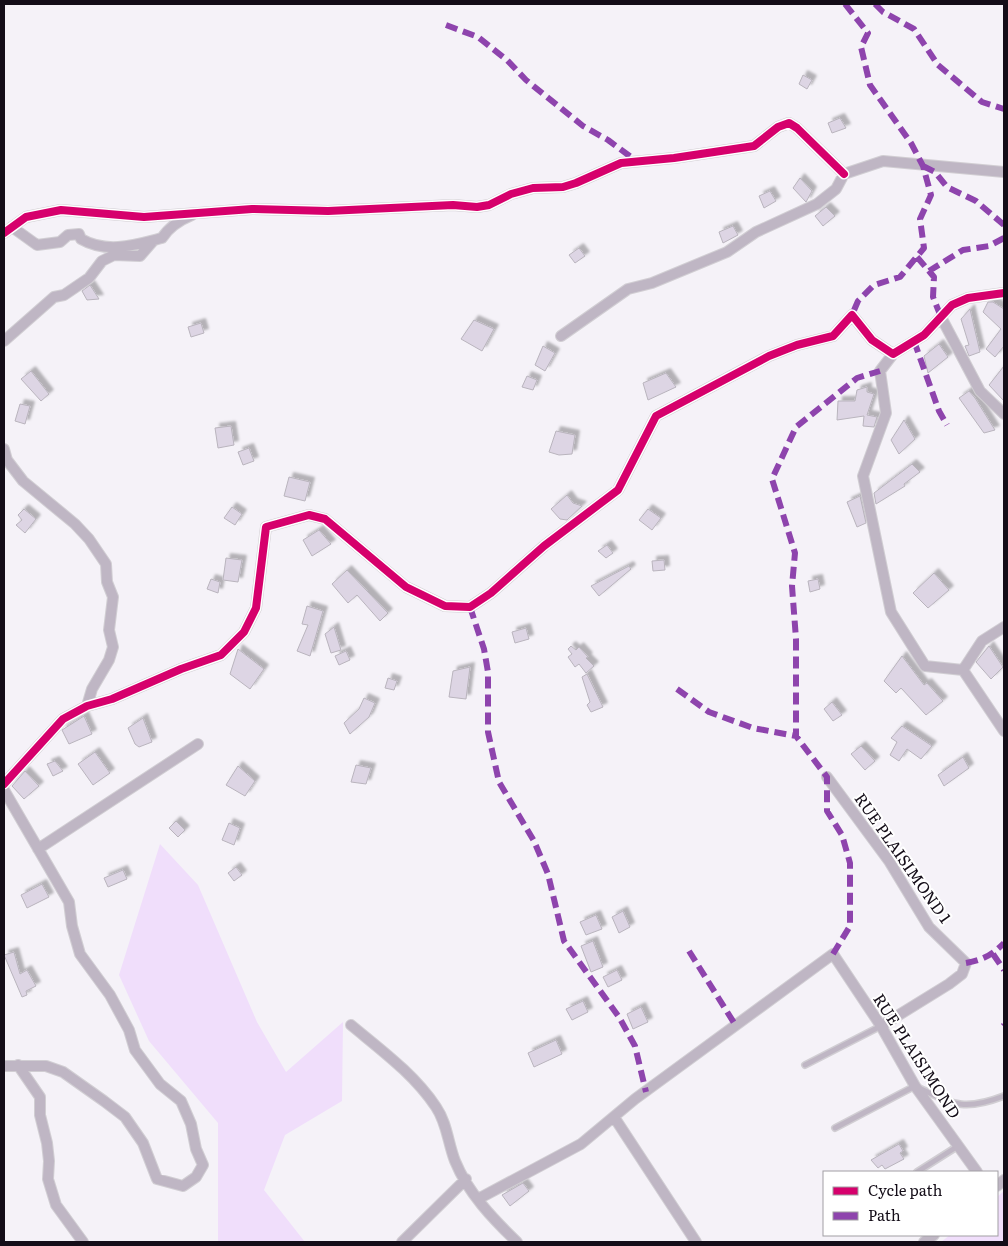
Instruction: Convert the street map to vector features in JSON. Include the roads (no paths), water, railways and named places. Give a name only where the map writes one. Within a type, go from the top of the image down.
[{"type":"street","points":[[198,213],[183,219],[166,232],[162,238],[140,244],[105,248],[90,244],[81,239],[79,234],[68,235],[60,242],[37,244],[8,230],[26,217],[61,210],[144,217],[198,213],[252,209],[328,211],[483,206],[533,188],[576,183],[621,162],[674,158],[754,146],[778,127],[789,123],[797,128],[844,174]]},
{"type":"street","points":[[560,336],[628,289],[652,283],[727,252],[756,232],[817,204],[836,189],[844,174],[883,161],[1004,172]]},
{"type":"street","points":[[4,341],[54,296],[64,295],[89,278],[102,261],[114,255],[140,256],[152,241]]},
{"type":"street","points":[[963,670],[925,666],[891,612],[863,476],[886,413],[880,371],[893,354],[924,335],[952,305],[968,298],[1004,293]]},
{"type":"street","points":[[4,784],[63,719],[87,706],[112,699],[181,669],[221,655],[244,632],[256,608],[266,527],[309,515],[325,519],[406,587],[445,606],[470,607],[491,593],[544,546],[618,490],[656,416],[769,356],[797,345],[833,336],[852,315],[872,340],[893,354]]},
{"type":"street","points":[[941,317],[980,392],[1004,414]]},
{"type":"street","points":[[4,449],[7,460],[23,481],[74,524],[106,564],[107,582],[113,597],[109,630],[113,647],[109,660],[92,689],[87,706]]},
{"type":"street","points":[[963,670],[982,641],[1004,627]]},
{"type":"street","points":[[963,670],[1004,731]]},
{"type":"street","points":[[38,849],[198,744]]},
{"type":"street","name":"RUE PLAISIMOND 1","points":[[827,777],[889,861],[929,927],[966,963],[962,974],[949,984],[882,1026]]},
{"type":"street","points":[[4,790],[69,902],[80,954],[110,995],[129,1030],[135,1050],[160,1084],[180,1101],[192,1124],[196,1150],[203,1165],[196,1177],[183,1186],[157,1179],[143,1143],[125,1117],[62,1072],[46,1066],[4,1066]]},
{"type":"street","name":"RUE PLAISIMOND","points":[[614,1117],[833,954],[882,1026],[915,1086],[977,1171]]},
{"type":"street","points":[[351,1025],[422,1089],[437,1108],[445,1126],[455,1161],[488,1215],[517,1242]]},
{"type":"street","points":[[18,1065],[40,1097],[40,1116],[47,1143],[49,1161],[48,1179],[56,1205],[83,1242]]},
{"type":"street","points":[[478,1199],[581,1144],[614,1117],[696,1242]]},
{"type":"street","points":[[402,1242],[466,1179]]},
{"type":"lane","points":[[804,1065],[882,1026]]},
{"type":"lane","points":[[835,1128],[915,1086],[947,1101],[968,1106],[1004,1096]]},
{"type":"lane","points":[[919,1171],[958,1146]]}]
